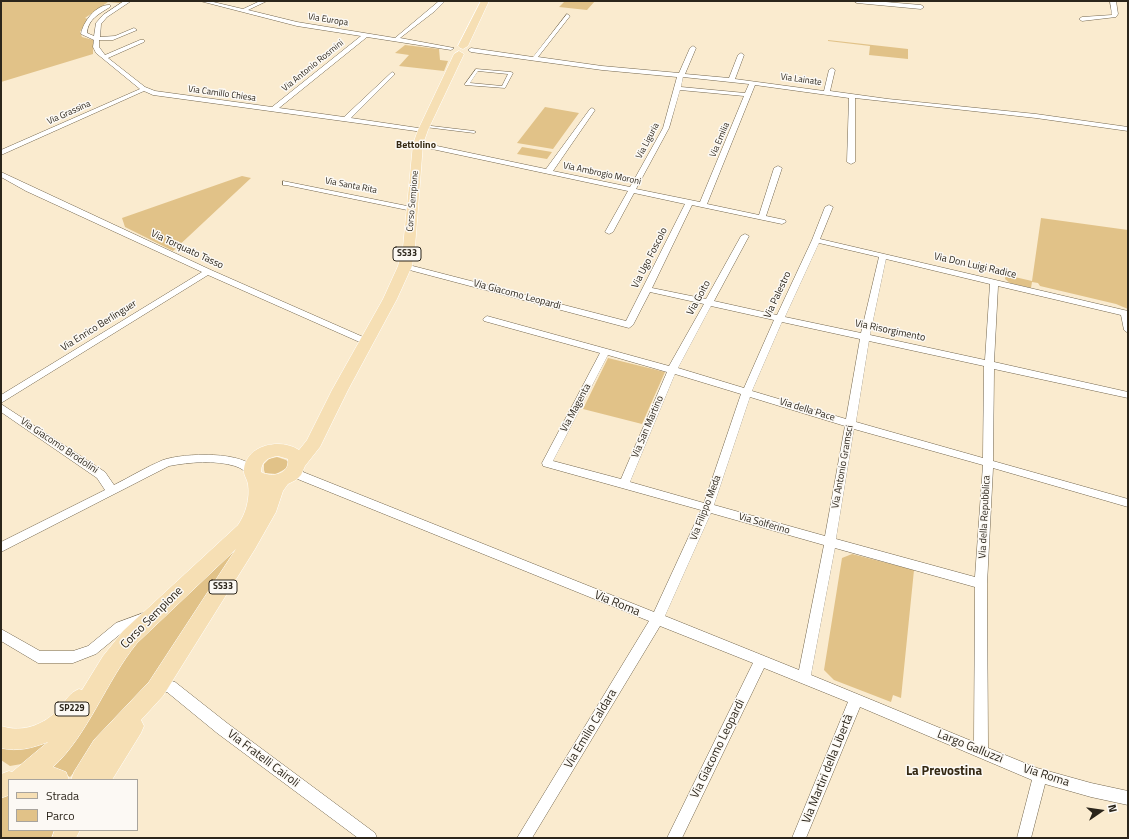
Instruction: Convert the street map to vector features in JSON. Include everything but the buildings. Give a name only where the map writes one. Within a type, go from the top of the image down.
[{"type":"main road","name":"Corso Sempione","points":[[83,779],[102,748],[156,689],[249,544],[266,512],[275,488],[294,473],[314,443],[340,390],[390,299],[405,266],[418,144],[424,128],[485,1]]},
{"type":"main road","name":"Corso Sempione","points":[[283,450],[293,447],[306,438],[340,390]]},
{"type":"main road","points":[[273,450],[283,450],[296,456],[294,473],[266,482],[259,480],[253,474],[253,466],[260,456],[273,450]]},
{"type":"main road","name":"Corso Sempione","points":[[16,779],[42,762],[59,745],[73,727],[122,646],[244,530],[253,514],[257,497],[253,474]]},
{"type":"main road","name":"SP229","points":[[1,737],[8,740],[20,740],[39,735],[58,725],[70,712],[104,659],[122,646]]},
{"type":"main road","name":"SS33","points":[[100,779],[156,689]]},
{"type":"main road","points":[[24,779],[42,775],[55,779]]},
{"type":"street","name":"Via Europa","points":[[203,1],[297,24],[461,50]]},
{"type":"street","points":[[242,11],[264,1]]},
{"type":"street","points":[[395,40],[442,1]]},
{"type":"street","points":[[856,1],[921,7]]},
{"type":"street","points":[[1082,19],[1114,16],[1115,14],[1112,1]]},
{"type":"street","points":[[125,3],[100,21],[97,26],[97,42],[117,37],[134,30]]},
{"type":"street","name":"Via Camillo Chiesa","points":[[125,3],[109,5],[88,21],[84,27],[84,35],[97,42],[98,52],[104,58],[144,89],[158,94],[273,110],[424,128]]},
{"type":"street","points":[[216,9],[223,6]]},
{"type":"street","points":[[534,59],[567,16]]},
{"type":"street","name":"Via Antonio Rosmini","points":[[273,110],[365,35]]},
{"type":"street","points":[[104,58],[142,41]]},
{"type":"street","name":"Via Liguria","points":[[608,232],[666,128],[681,75],[694,48]]},
{"type":"street","name":"Via Lainate","points":[[461,50],[603,68],[753,82],[888,101],[1029,115],[1128,129]]},
{"type":"street","points":[[731,80],[741,55]]},
{"type":"street","points":[[476,70],[511,74],[503,87],[467,84],[476,70]]},
{"type":"street","points":[[827,93],[832,70]]},
{"type":"street","points":[[346,119],[392,74]]},
{"type":"street","name":"Via Emilia","points":[[703,205],[753,82]]},
{"type":"street","points":[[677,88],[748,95]]},
{"type":"street","name":"Via Grassina","points":[[1,153],[144,89]]},
{"type":"street","points":[[851,162],[852,96]]},
{"type":"street","points":[[548,172],[592,110]]},
{"type":"street","points":[[424,128],[474,132]]},
{"type":"street","name":"Via Ambrogio Moroni","points":[[418,144],[782,222]]},
{"type":"street","points":[[762,218],[778,168]]},
{"type":"street","name":"Via Torquato Tasso","points":[[1,174],[29,189],[208,272],[367,342]]},
{"type":"street","name":"Via Santa Rita","points":[[286,183],[412,209]]},
{"type":"street","name":"Via Ugo Foscolo","points":[[629,325],[690,202]]},
{"type":"street","name":"Via Palestro","points":[[747,392],[779,318],[816,240],[829,207]]},
{"type":"street","name":"Via Goito","points":[[672,370],[745,236]]},
{"type":"street","name":"Via Don Luigi Radice","points":[[816,240],[1127,314]]},
{"type":"street","name":"Via Antonio Gramsci","points":[[804,678],[830,542],[865,337],[883,256]]},
{"type":"street","name":"Via Giacomo Leopardi","points":[[405,266],[629,325]]},
{"type":"street","name":"Via Enrico Berlinguer","points":[[1,400],[208,272]]},
{"type":"street","name":"Via della Repubblica","points":[[981,752],[981,584],[988,463],[989,364],[994,282]]},
{"type":"street","name":"Via Risorgimento","points":[[647,289],[1128,395]]},
{"type":"street","points":[[1127,314],[1128,330]]},
{"type":"street","name":"Via della Pace","points":[[487,319],[605,353],[672,370],[851,424],[1128,503]]},
{"type":"street","name":"Via Magenta","points":[[548,462],[605,353]]},
{"type":"street","name":"Via San Martino","points":[[624,484],[672,370]]},
{"type":"street","name":"Via Filippo Meda","points":[[657,620],[708,508],[747,392]]},
{"type":"street","name":"Via Giacomo Brodolini","points":[[1,407],[101,475],[111,490]]},
{"type":"street","points":[[232,462],[249,460],[260,456]]},
{"type":"street","points":[[3,547],[156,467],[178,460],[202,459],[232,462],[248,467],[253,474]]},
{"type":"street","name":"Via Solferino","points":[[548,462],[981,584]]},
{"type":"street","name":"Via Roma","points":[[294,473],[804,678],[930,731]]},
{"type":"street","points":[[1,634],[38,657],[72,657],[92,650],[127,623],[155,613]]},
{"type":"street","name":"Via Emilio Caldara","points":[[524,838],[657,620]]},
{"type":"street","name":"Via Giacomo Leopardi","points":[[674,838],[761,661]]},
{"type":"street","name":"Via Fratelli Cairoli","points":[[156,689],[164,685],[170,686],[222,728],[370,838]]},
{"type":"street","name":"Via Martiri della Libertà","points":[[799,838],[856,700]]},
{"type":"street","name":"Largo Galluzzi","points":[[930,731],[1010,764]]},
{"type":"street","name":"Via Roma","points":[[1010,764],[1040,776],[1128,798]]},
{"type":"street","points":[[1024,838],[1040,776]]},
{"type":"green space","points":[[1,1],[123,1],[120,3],[108,2],[85,18],[88,19],[80,32],[82,37],[93,40],[93,54],[1,82]]},
{"type":"green space","points":[[565,1],[595,1],[587,10],[559,7]]},
{"type":"green space","points":[[828,40],[908,49],[908,59],[869,55],[870,46]]},
{"type":"green space","points":[[405,45],[439,49],[440,60],[448,61],[444,71],[399,66],[409,55],[395,53]]},
{"type":"green space","points":[[545,107],[579,113],[553,149],[517,143]]},
{"type":"green space","points":[[522,147],[552,152],[547,159],[517,154]]},
{"type":"green space","points":[[242,176],[251,178],[173,251],[125,227],[122,218]]},
{"type":"green space","points":[[1041,218],[1128,230],[1128,309],[1116,304],[1040,286],[1038,283],[1032,282],[1031,288],[1010,283],[1005,279],[1006,275],[1032,281]]},
{"type":"green space","points":[[608,358],[665,372],[642,424],[583,409]]},
{"type":"green space","points":[[277,457],[288,462],[287,468],[276,474],[265,473],[264,464],[269,459]]},
{"type":"green space","points":[[239,545],[150,685],[70,777],[48,765],[134,640]]},
{"type":"green space","points":[[852,554],[914,570],[901,698],[893,695],[891,702],[834,680],[824,670],[842,558]]},
{"type":"green space","points":[[61,729],[27,763],[10,766],[1,760],[1,746]]},
{"type":"green space","points":[[8,790],[8,831],[60,831],[56,838],[1,838],[1,794]]},
{"type":"district","name":"Bettolino","points":[[416,146]]},
{"type":"district","name":"La Prevostina","points":[[944,772]]}]
